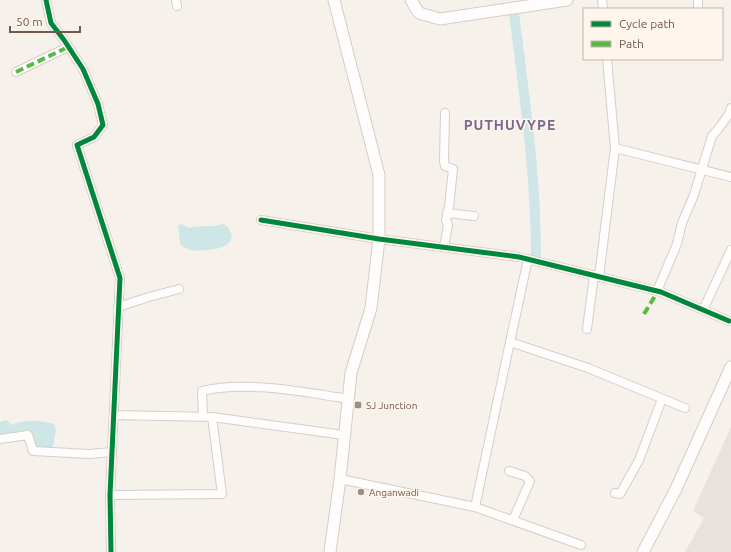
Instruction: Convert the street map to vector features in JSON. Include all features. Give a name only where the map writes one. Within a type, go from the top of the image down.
[{"type":"main road","points":[[330,552],[340,479],[351,373],[371,308],[379,239],[379,175],[334,0]]},
{"type":"main road","points":[[411,0],[419,13],[440,19],[567,0]]},
{"type":"main road","points":[[643,552],[675,491],[731,367]]},
{"type":"street","points":[[46,0],[51,23],[83,69],[98,104],[103,125],[94,137],[76,145],[120,278],[110,495],[111,552]]},
{"type":"street","points":[[16,72],[68,47]]},
{"type":"street","points":[[587,329],[615,148],[607,60]]},
{"type":"street","points":[[657,291],[677,244],[682,223],[694,195],[712,136],[720,128],[731,108]]},
{"type":"street","points":[[444,247],[448,225],[446,220],[453,169],[445,166],[444,161],[445,113]]},
{"type":"street","points":[[615,148],[731,177]]},
{"type":"street","points":[[448,213],[474,216]]},
{"type":"street","points":[[261,220],[379,239],[528,259],[657,291],[729,321]]},
{"type":"street","points":[[703,310],[731,250]]},
{"type":"street","points":[[475,507],[528,259]]},
{"type":"street","points":[[118,307],[179,289]]},
{"type":"street","points":[[510,342],[588,368],[685,408]]},
{"type":"street","points":[[203,417],[202,391],[217,388],[268,388],[348,399]]},
{"type":"street","points":[[615,493],[620,494],[639,460],[662,399]]},
{"type":"street","points":[[114,415],[212,417],[344,435]]},
{"type":"street","points":[[110,495],[222,494],[212,417]]},
{"type":"street","points":[[0,439],[28,435],[33,451],[90,454],[112,452]]},
{"type":"street","points":[[509,471],[525,476],[530,481],[513,520]]},
{"type":"street","points":[[340,479],[475,507],[581,545]]},
{"type":"shaded area","points":[[731,427],[731,552],[685,552],[704,518],[693,511]]},
{"type":"water","points":[[181,224],[189,228],[223,224],[229,229],[232,237],[224,246],[217,249],[200,251],[188,249],[180,244],[178,226]]},
{"type":"water","points":[[6,420],[10,425],[32,421],[54,424],[56,430],[52,448],[35,448],[31,438],[0,437],[0,422]]},
{"type":"waterway","points":[[514,13],[532,165],[536,256]]},
{"type":"marked path","points":[[16,72],[68,47]]},
{"type":"marked path","points":[[644,314],[658,291]]},
{"type":"cycle path","points":[[46,0],[51,23],[83,69],[98,104],[103,125],[94,137],[77,145],[120,278],[110,495],[111,552]]},
{"type":"cycle path","points":[[261,220],[379,239],[519,257],[661,292],[729,321]]},
{"type":"place","name":"SJ Junction","points":[[358,405]]},
{"type":"place","name":"Anganwadi","points":[[361,492]]},
{"type":"district","name":"PUTHUVYPE","points":[[510,125]]}]
